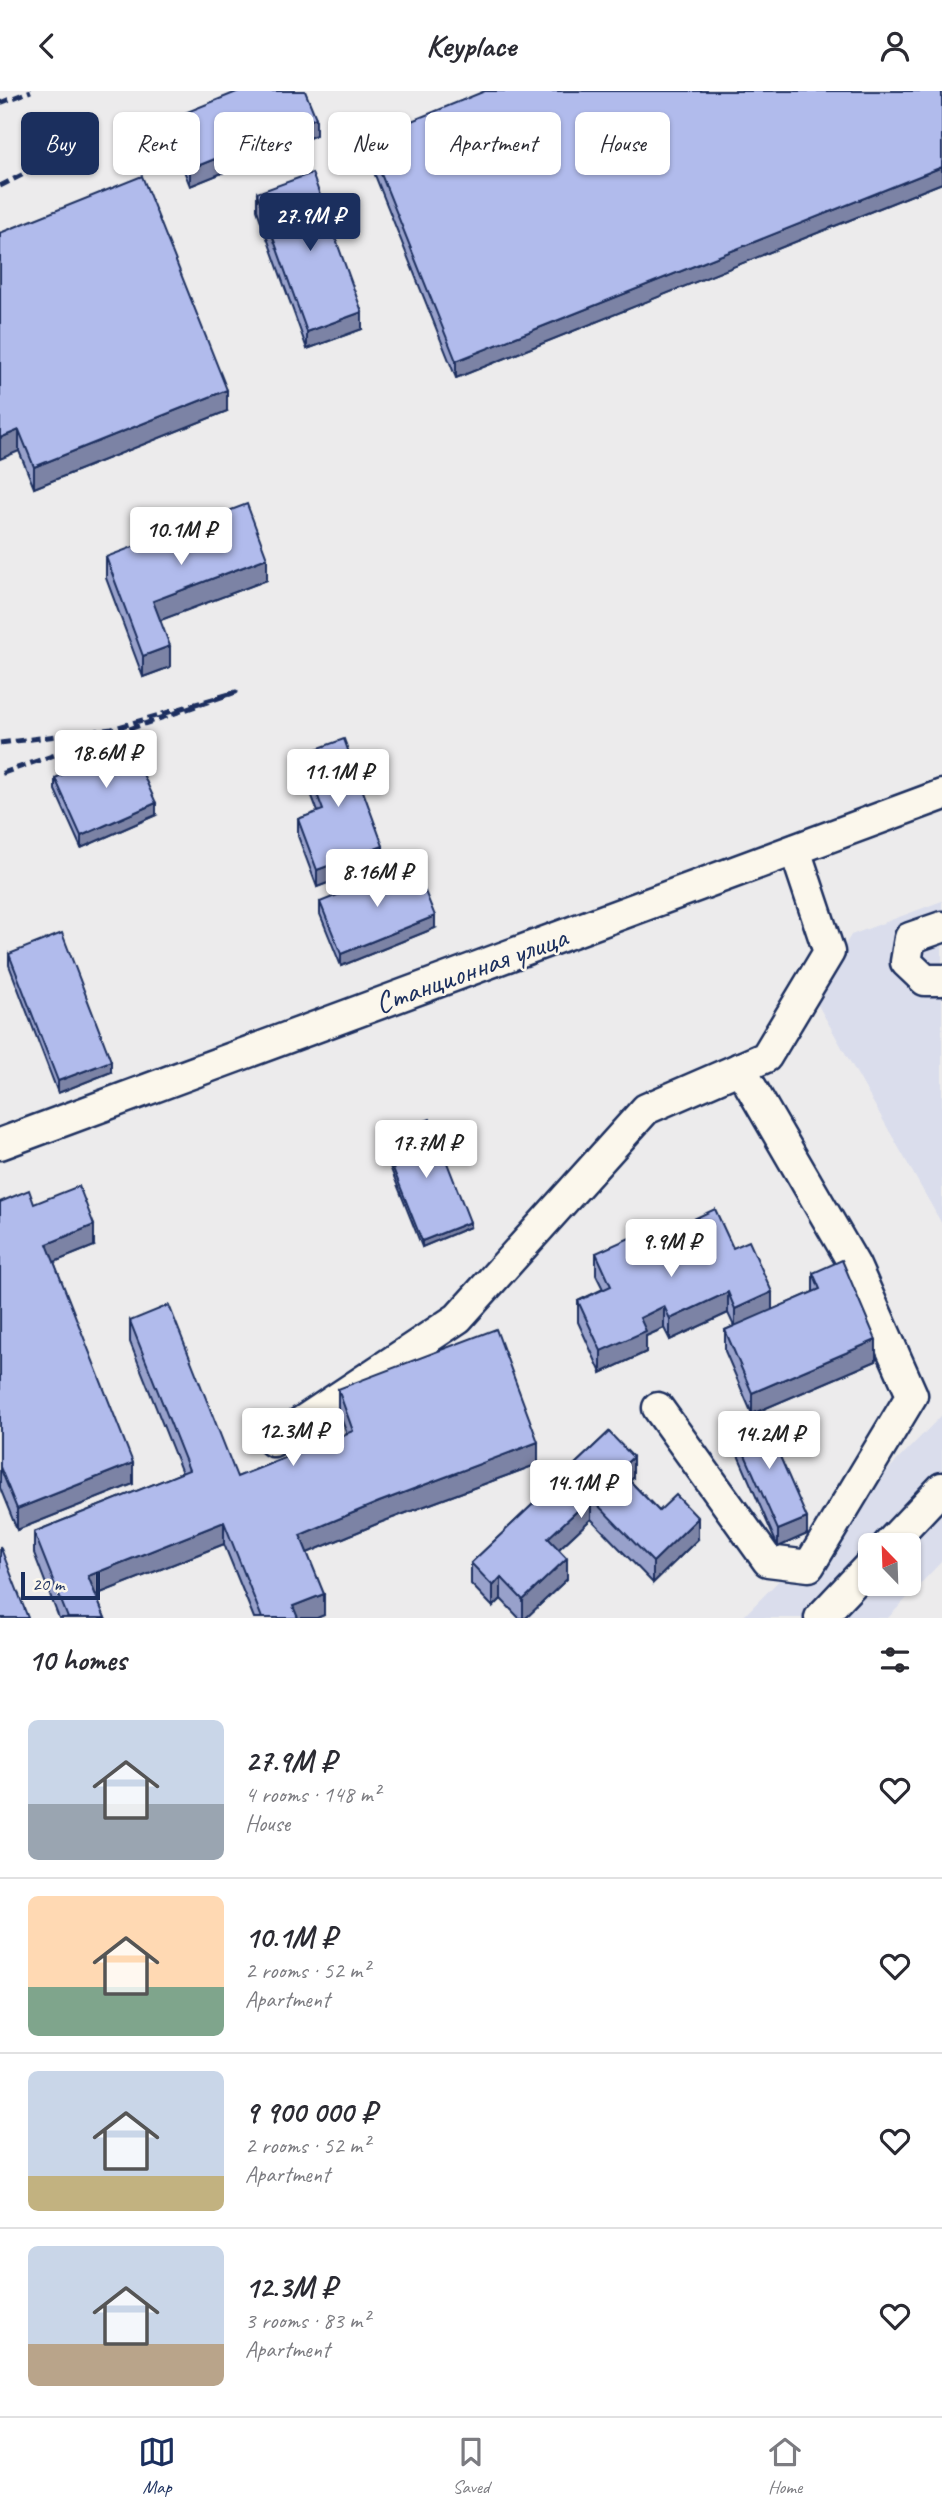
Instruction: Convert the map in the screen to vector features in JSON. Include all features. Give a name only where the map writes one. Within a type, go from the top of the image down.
[{"type":"street","name":"Станционная улица","points":[[0,1144],[942,795]]},
{"type":"street","points":[[273,1441],[458,1318],[646,1109],[766,1056],[829,952],[795,850]]},
{"type":"street","points":[[942,927],[910,938],[906,962],[925,980],[942,980]]},
{"type":"street","points":[[658,1408],[768,1561],[808,1566],[912,1395],[855,1266],[740,1068]]},
{"type":"street","points":[[899,1533],[942,1487]]},
{"type":"street","points":[[820,1618],[858,1578]]},
{"type":"shaded area","points":[[942,901],[942,1224],[814,998],[851,935]]},
{"type":"shaded area","points":[[942,1415],[942,1561],[921,1583],[921,1533],[858,1533],[858,1596],[909,1596],[888,1618],[742,1618]]},
{"type":"building","points":[[239,91],[305,91],[314,112],[214,112],[214,159],[200,165],[200,112],[187,112]]},
{"type":"building","points":[[485,91],[942,91],[942,167],[456,361],[381,175],[411,175],[411,121],[425,115],[425,175],[561,175],[561,112],[433,112]]},
{"type":"building","points":[[313,175],[362,312],[307,332],[257,193]]},
{"type":"building","points":[[142,176],[227,390],[34,467],[19,430],[0,438],[0,233]]},
{"type":"building","points":[[247,504],[267,558],[153,601],[170,646],[143,656],[106,557]]},
{"type":"building","points":[[344,739],[383,846],[317,870],[298,819],[323,810],[302,754]]},
{"type":"building","points":[[130,745],[156,803],[81,836],[55,778]]},
{"type":"building","points":[[414,864],[435,916],[341,954],[320,902]]},
{"type":"building","points":[[62,933],[111,1061],[58,1081],[9,954]]},
{"type":"building","points":[[430,1119],[470,1222],[422,1241],[381,1138]]},
{"type":"building","points":[[79,1186],[94,1225],[47,1244],[133,1463],[17,1509],[0,1467],[0,1202],[29,1190],[34,1204]]},
{"type":"building","points":[[715,1209],[733,1248],[749,1241],[772,1292],[735,1309],[728,1292],[670,1319],[664,1306],[640,1318],[646,1331],[601,1351],[578,1301],[611,1286],[596,1253],[634,1236],[642,1255],[686,1234],[681,1225]]},
{"type":"building","points":[[842,1260],[876,1340],[752,1393],[725,1330],[820,1289],[813,1273]]},
{"type":"building","points":[[169,1305],[237,1477],[353,1431],[338,1389],[496,1329],[538,1442],[300,1535],[324,1594],[293,1606],[298,1618],[262,1618],[224,1522],[88,1576],[105,1618],[68,1618],[34,1532],[189,1470],[130,1321]]},
{"type":"building","points":[[760,1411],[807,1518],[778,1530],[731,1423]]},
{"type":"building","points":[[609,1432],[633,1457],[619,1470],[659,1511],[676,1495],[698,1518],[653,1562],[591,1498],[548,1538],[567,1558],[523,1600],[501,1577],[493,1586],[471,1563]]},
{"type":"building","points":[[0,1546],[28,1618],[0,1618]]},
{"type":"railway","points":[[0,103],[31,91]]},
{"type":"railway","points":[[0,186],[22,175]]},
{"type":"railway","points":[[0,743],[112,729],[236,692],[0,774]]}]
